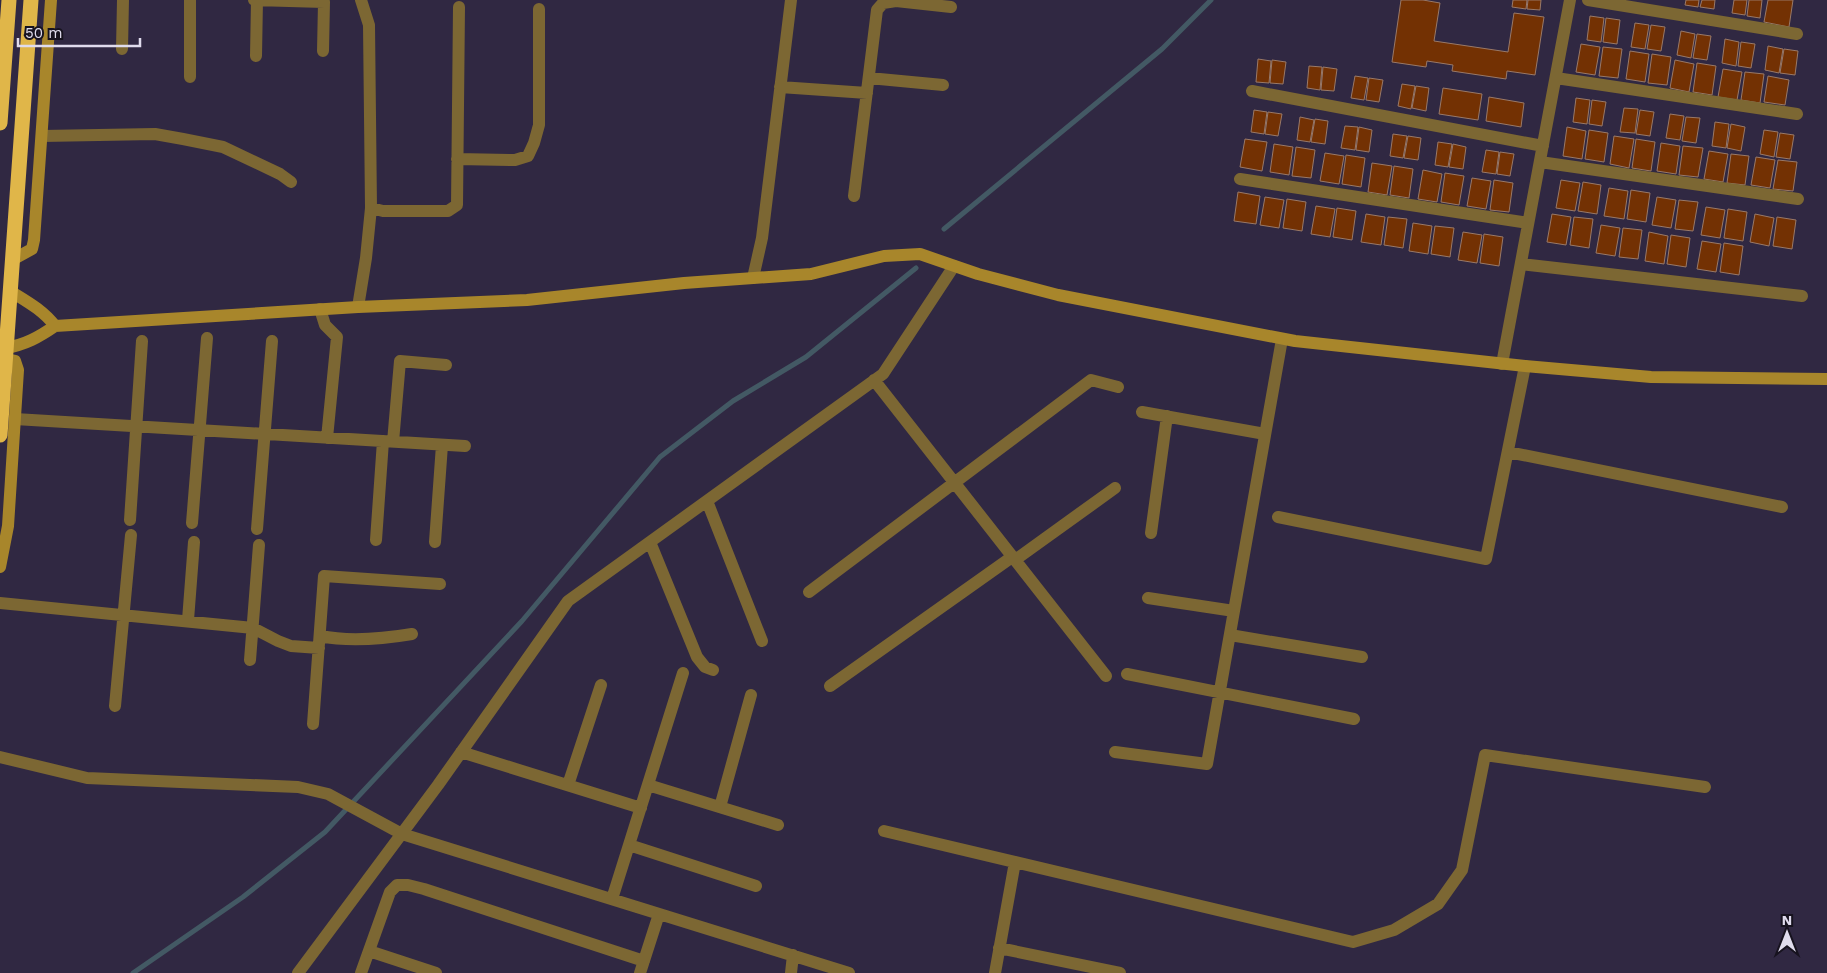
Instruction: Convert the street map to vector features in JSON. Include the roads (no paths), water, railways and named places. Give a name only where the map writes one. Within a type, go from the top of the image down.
[{"type":"highway","points":[[0,123],[9,0]]},
{"type":"highway","points":[[0,434],[31,0]]},
{"type":"street","points":[[12,260],[32,249],[51,0]]},
{"type":"street","points":[[122,49],[123,0]]},
{"type":"street","points":[[190,0],[190,77]]},
{"type":"street","points":[[256,56],[255,0],[324,2],[323,51]]},
{"type":"street","points":[[358,307],[366,258],[371,208],[369,25],[361,0]]},
{"type":"street","points":[[753,278],[762,238],[791,0]]},
{"type":"street","points":[[1502,364],[1570,0]]},
{"type":"street","points":[[1588,0],[1797,34]]},
{"type":"street","points":[[854,196],[877,10],[883,3],[896,2],[951,7]]},
{"type":"street","points":[[371,208],[383,211],[448,211],[457,205],[459,8]]},
{"type":"street","points":[[457,159],[514,160],[528,156],[539,125],[539,8]]},
{"type":"street","points":[[869,78],[943,86]]},
{"type":"street","points":[[1556,78],[1797,114]]},
{"type":"street","points":[[780,87],[867,93]]},
{"type":"street","points":[[1252,92],[1543,146]]},
{"type":"street","points":[[42,136],[155,134],[223,146],[280,174],[291,182]]},
{"type":"street","points":[[1540,162],[1798,199]]},
{"type":"street","points":[[1240,179],[1528,223]]},
{"type":"street","points":[[0,567],[8,526],[18,370],[16,361],[5,353],[55,326],[320,309],[527,300],[684,283],[811,274],[884,256],[920,254],[978,274],[1058,295],[1282,339],[1502,364],[1651,378],[1827,379]]},
{"type":"street","points":[[1521,264],[1802,296]]},
{"type":"street","points":[[298,973],[402,834],[568,601],[883,374],[954,266]]},
{"type":"street","points":[[10,291],[35,306],[55,326]]},
{"type":"street","points":[[320,309],[325,325],[337,337],[328,438]]},
{"type":"street","points":[[192,523],[207,338]]},
{"type":"street","points":[[1115,752],[1207,764],[1282,339]]},
{"type":"street","points":[[130,520],[142,341]]},
{"type":"street","points":[[257,529],[272,342]]},
{"type":"street","points":[[376,540],[400,361],[446,365]]},
{"type":"street","points":[[1278,517],[1486,559],[1525,366]]},
{"type":"street","points":[[874,380],[1106,676]]},
{"type":"street","points":[[809,592],[1091,380],[1118,387]]},
{"type":"street","points":[[1142,412],[1265,434]]},
{"type":"street","points":[[1151,533],[1167,416]]},
{"type":"street","points":[[15,419],[465,446]]},
{"type":"street","points":[[434,542],[442,444]]},
{"type":"street","points":[[1508,452],[1782,507]]},
{"type":"street","points":[[830,686],[1115,488]]},
{"type":"street","points":[[707,501],[762,641]]},
{"type":"street","points":[[115,706],[131,535]]},
{"type":"street","points":[[188,620],[194,542]]},
{"type":"street","points":[[650,542],[697,657],[705,667],[713,670]]},
{"type":"street","points":[[250,660],[259,545]]},
{"type":"street","points":[[313,724],[324,576],[440,584]]},
{"type":"street","points":[[1148,598],[1234,611]]},
{"type":"street","points":[[0,602],[253,628],[291,646],[332,639],[384,639],[412,634]]},
{"type":"street","points":[[1230,635],[1362,658]]},
{"type":"street","points":[[612,899],[683,673]]},
{"type":"street","points":[[1128,674],[1354,718]]},
{"type":"street","points":[[568,785],[600,685]]},
{"type":"street","points":[[720,807],[751,695]]},
{"type":"street","points":[[461,752],[641,808]]},
{"type":"street","points":[[884,831],[1353,942],[1394,930],[1438,904],[1462,870],[1485,755],[1705,787]]},
{"type":"street","points":[[0,757],[87,778],[298,787],[328,794],[402,834],[849,973]]},
{"type":"street","points":[[648,785],[778,825]]},
{"type":"street","points":[[629,845],[756,886]]},
{"type":"street","points":[[995,973],[1015,862]]},
{"type":"street","points":[[361,973],[390,892],[397,885],[408,885],[642,967],[659,914]]},
{"type":"street","points":[[999,948],[1120,973]]},
{"type":"street","points":[[369,951],[436,973]]},
{"type":"street","points":[[791,973],[793,956]]},
{"type":"waterway","points":[[944,229],[1162,49],[1211,0]]},
{"type":"waterway","points":[[133,973],[243,897],[325,832],[522,621],[660,457],[733,401],[806,357],[916,268]]}]
